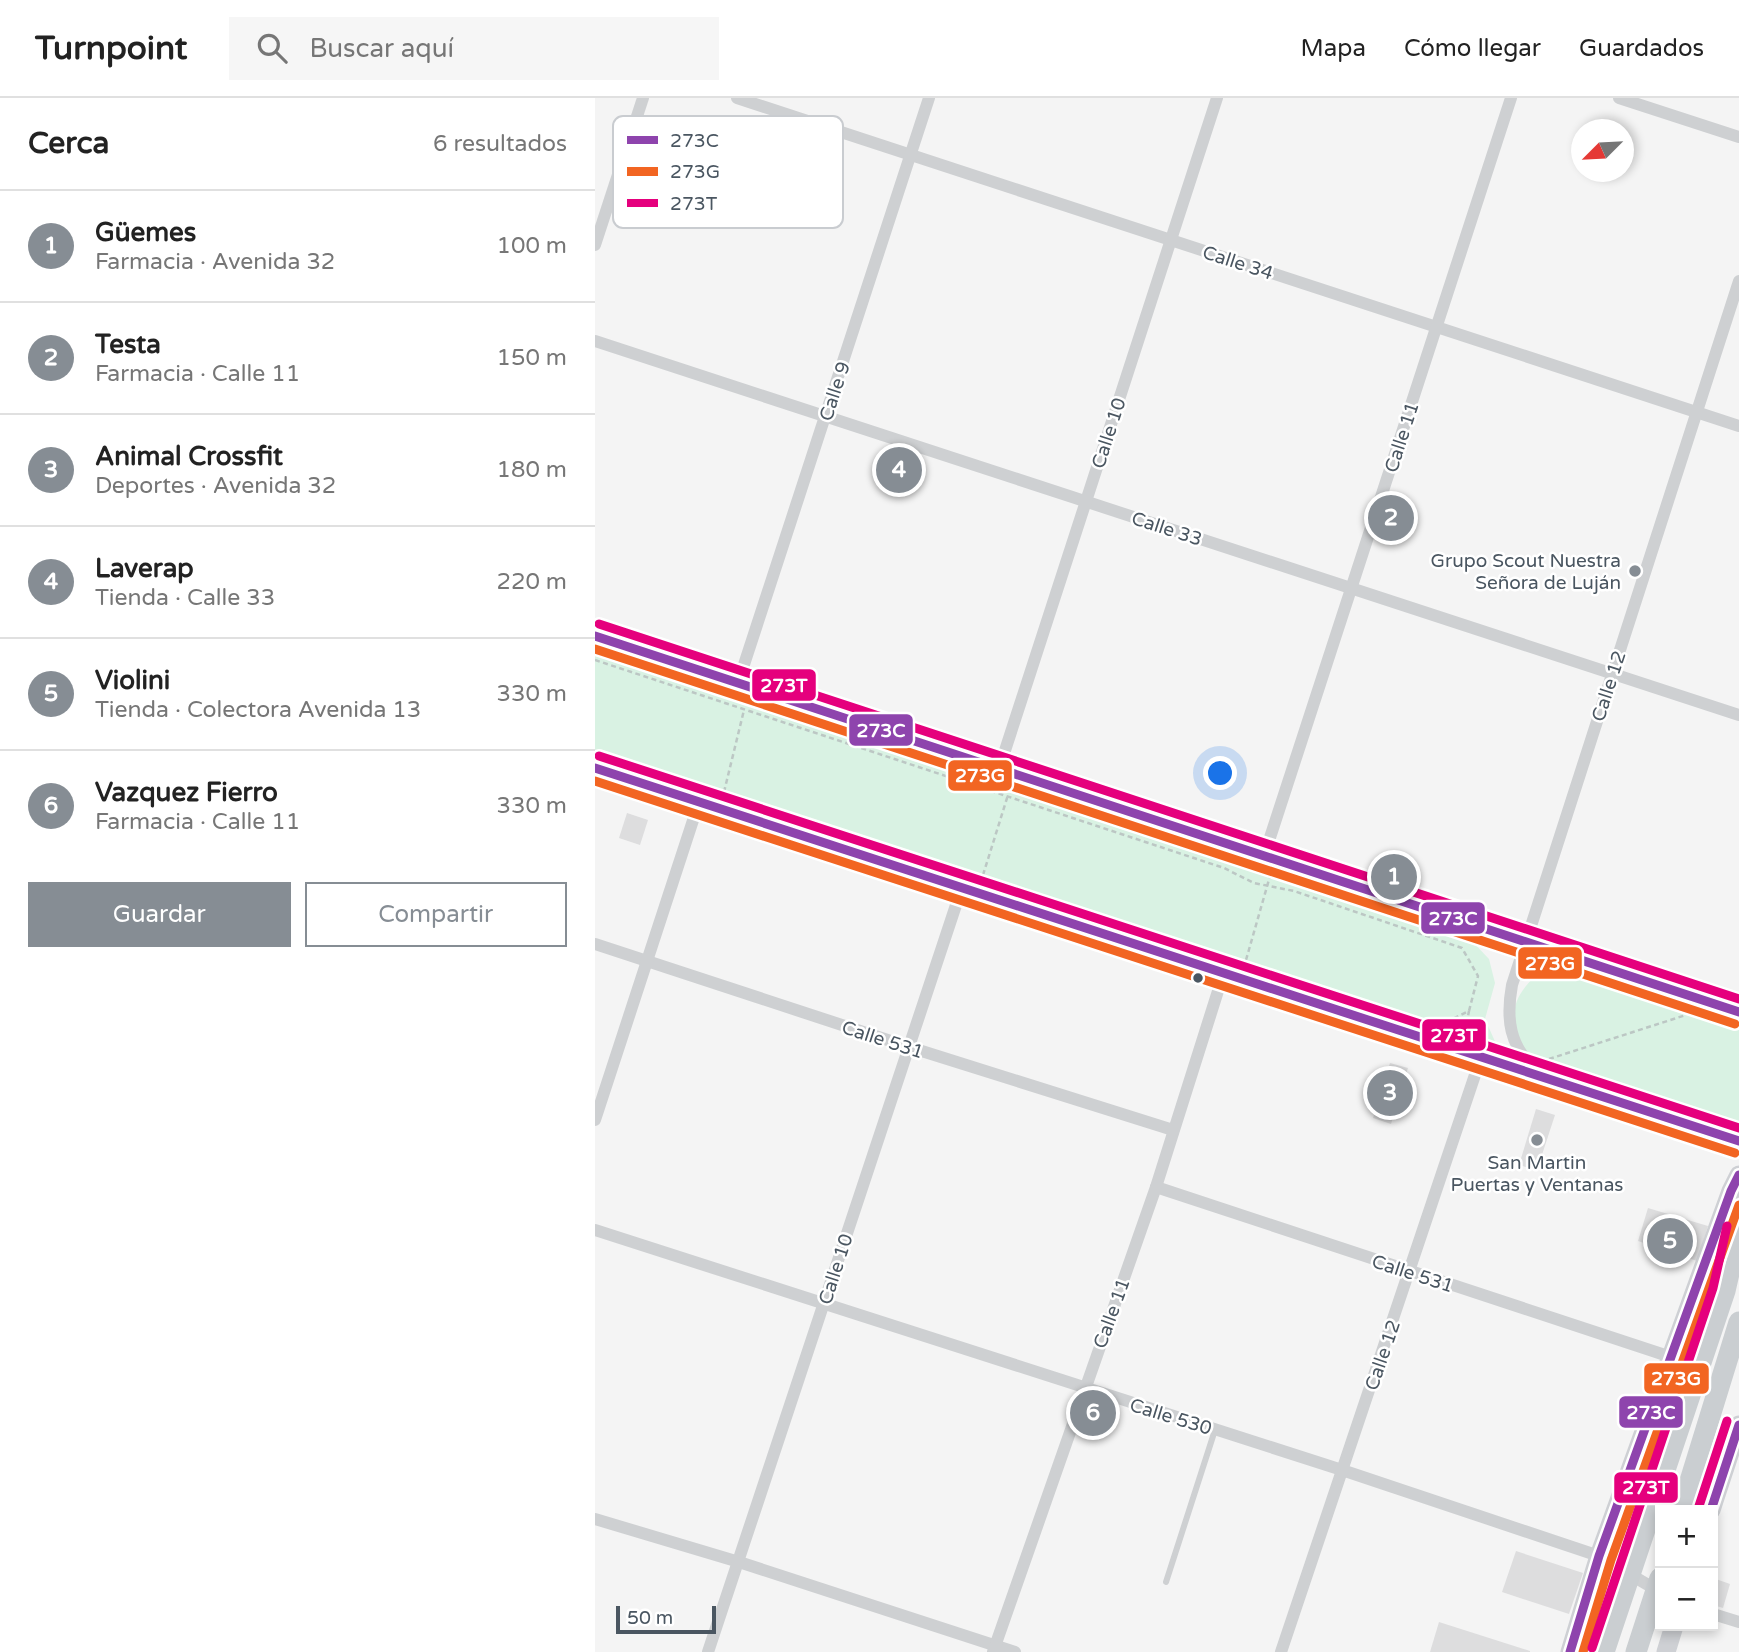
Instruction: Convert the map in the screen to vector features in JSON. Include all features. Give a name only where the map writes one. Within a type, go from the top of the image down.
[{"type":"highway","points":[[595,636],[738,683],[1007,780],[1270,858],[1739,1013]]},
{"type":"highway","points":[[595,768],[1739,1141]]},
{"type":"main road","points":[[1604,1652],[1725,1291],[1739,1229]]},
{"type":"main road","points":[[1683,1505],[1739,1322]]},
{"type":"main road","points":[[1636,1652],[1655,1598]]},
{"type":"street","points":[[636,116],[642,98]]},
{"type":"street","name":"Calle 34","points":[[737,98],[792,116]]},
{"type":"street","name":"Calle 9","points":[[738,683],[929,98]]},
{"type":"street","name":"Calle 10","points":[[1007,780],[1086,502],[1217,98]]},
{"type":"street","name":"Calle 11","points":[[1270,858],[1352,589],[1511,98]]},
{"type":"street","points":[[1619,98],[1739,138]]},
{"type":"street","name":"Calle 34","points":[[843,133],[1739,426]]},
{"type":"street","points":[[595,245],[613,189]]},
{"type":"street","name":"Calle 12","points":[[1520,1055],[1509,1023],[1508,1004],[1524,941],[1739,281]]},
{"type":"street","name":"Calle 33","points":[[595,341],[1739,715]]},
{"type":"street","points":[[595,1120],[699,802]]},
{"type":"street","name":"Calle 10","points":[[708,1652],[909,1047],[970,889]]},
{"type":"street","name":"Calle 531","points":[[595,944],[1173,1130]]},
{"type":"street","name":"Calle 11","points":[[994,1649],[1156,1188],[1173,1130],[1232,975]]},
{"type":"street","name":"Calle 12","points":[[1281,1652],[1411,1272],[1471,1053]]},
{"type":"street","points":[[1520,1055],[1550,1079]]},
{"type":"street","points":[[1570,1652],[1599,1556],[1739,1175]]},
{"type":"street","name":"Calle 531","points":[[1156,1188],[1671,1357]]},
{"type":"street","name":"Calle 530","points":[[595,1230],[825,1302],[1599,1556],[1655,1585]]},
{"type":"street","points":[[1713,1505],[1739,1427]]},
{"type":"street","points":[[595,1519],[739,1562],[994,1649],[1016,1652]]},
{"type":"street","points":[[1718,1616],[1739,1622]]},
{"type":"street","points":[[1666,1652],[1672,1631]]},
{"type":"lane","points":[[1166,1582],[1215,1430]]},
{"type":"path","points":[[595,660],[744,709],[1007,780],[1224,868],[1254,883],[1294,891],[1462,948]]},
{"type":"path","points":[[723,794],[744,709]]},
{"type":"path","points":[[970,889],[1007,780]]},
{"type":"path","points":[[1232,975],[1267,886],[1270,858]]},
{"type":"path","points":[[1469,1011],[1471,1053]]},
{"type":"path","points":[[1520,1055],[1549,1059],[1690,1013]]},
{"type":"green space","points":[[595,652],[1470,939],[1489,959],[1495,983],[1485,1019],[1501,1055],[595,761]]},
{"type":"green space","points":[[1548,969],[1564,969],[1739,1026],[1739,1129],[1532,1065],[1515,1026],[1515,1006],[1529,983]]},
{"type":"building","points":[[627,813],[648,820],[640,845],[619,838]]},
{"type":"building","points":[[1390,1063],[1408,1068],[1391,1124],[1373,1118]]},
{"type":"building","name":"San Martin Puertas y Ventanas","points":[[1536,1109],[1555,1115],[1537,1170],[1519,1165]]},
{"type":"building","points":[[1648,1208],[1708,1226],[1697,1261],[1638,1241]]},
{"type":"building","points":[[1516,1551],[1583,1573],[1569,1614],[1502,1592]]},
{"type":"building","points":[[1718,1580],[1730,1584],[1723,1608],[1718,1606]]},
{"type":"building","points":[[1439,1622],[1530,1651],[1530,1652],[1430,1652]]},
{"type":"transit line","name":"273T","points":[[599,624],[1739,999]]},
{"type":"transit line","name":"273C","points":[[595,636],[1739,1012]]},
{"type":"transit line","name":"273G","points":[[595,649],[1735,1024]]},
{"type":"transit line","name":"273T","points":[[599,756],[1739,1128]]},
{"type":"transit line","name":"273C","points":[[595,768],[1739,1141]]},
{"type":"transit line","name":"273G","points":[[595,781],[1735,1153]]},
{"type":"transit line","name":"273C","points":[[1570,1652],[1599,1556],[1739,1175]]},
{"type":"transit line","name":"273G","points":[[1583,1652],[1611,1560],[1739,1205]]},
{"type":"transit line","name":"273T","points":[[1592,1648],[1713,1288],[1727,1226]]},
{"type":"transit line","name":"273T","points":[[1699,1505],[1727,1421]]},
{"type":"transit line","name":"273C","points":[[1713,1505],[1739,1425]]},
{"type":"place","name":"Laverap","points":[[899,470]]},
{"type":"place","name":"Testa","points":[[1391,518]]},
{"type":"place","name":"Grupo Scout Nuestra Señora de Luján","points":[[1635,571]]},
{"type":"place","name":"Güemes","points":[[1394,877]]},
{"type":"place","name":"Animal Crossfit","points":[[1390,1093]]},
{"type":"place","name":"San Martin Puertas y Ventanas","points":[[1537,1140]]},
{"type":"place","name":"Violini","points":[[1670,1241]]},
{"type":"place","name":"Vazquez Fierro","points":[[1093,1413]]}]
